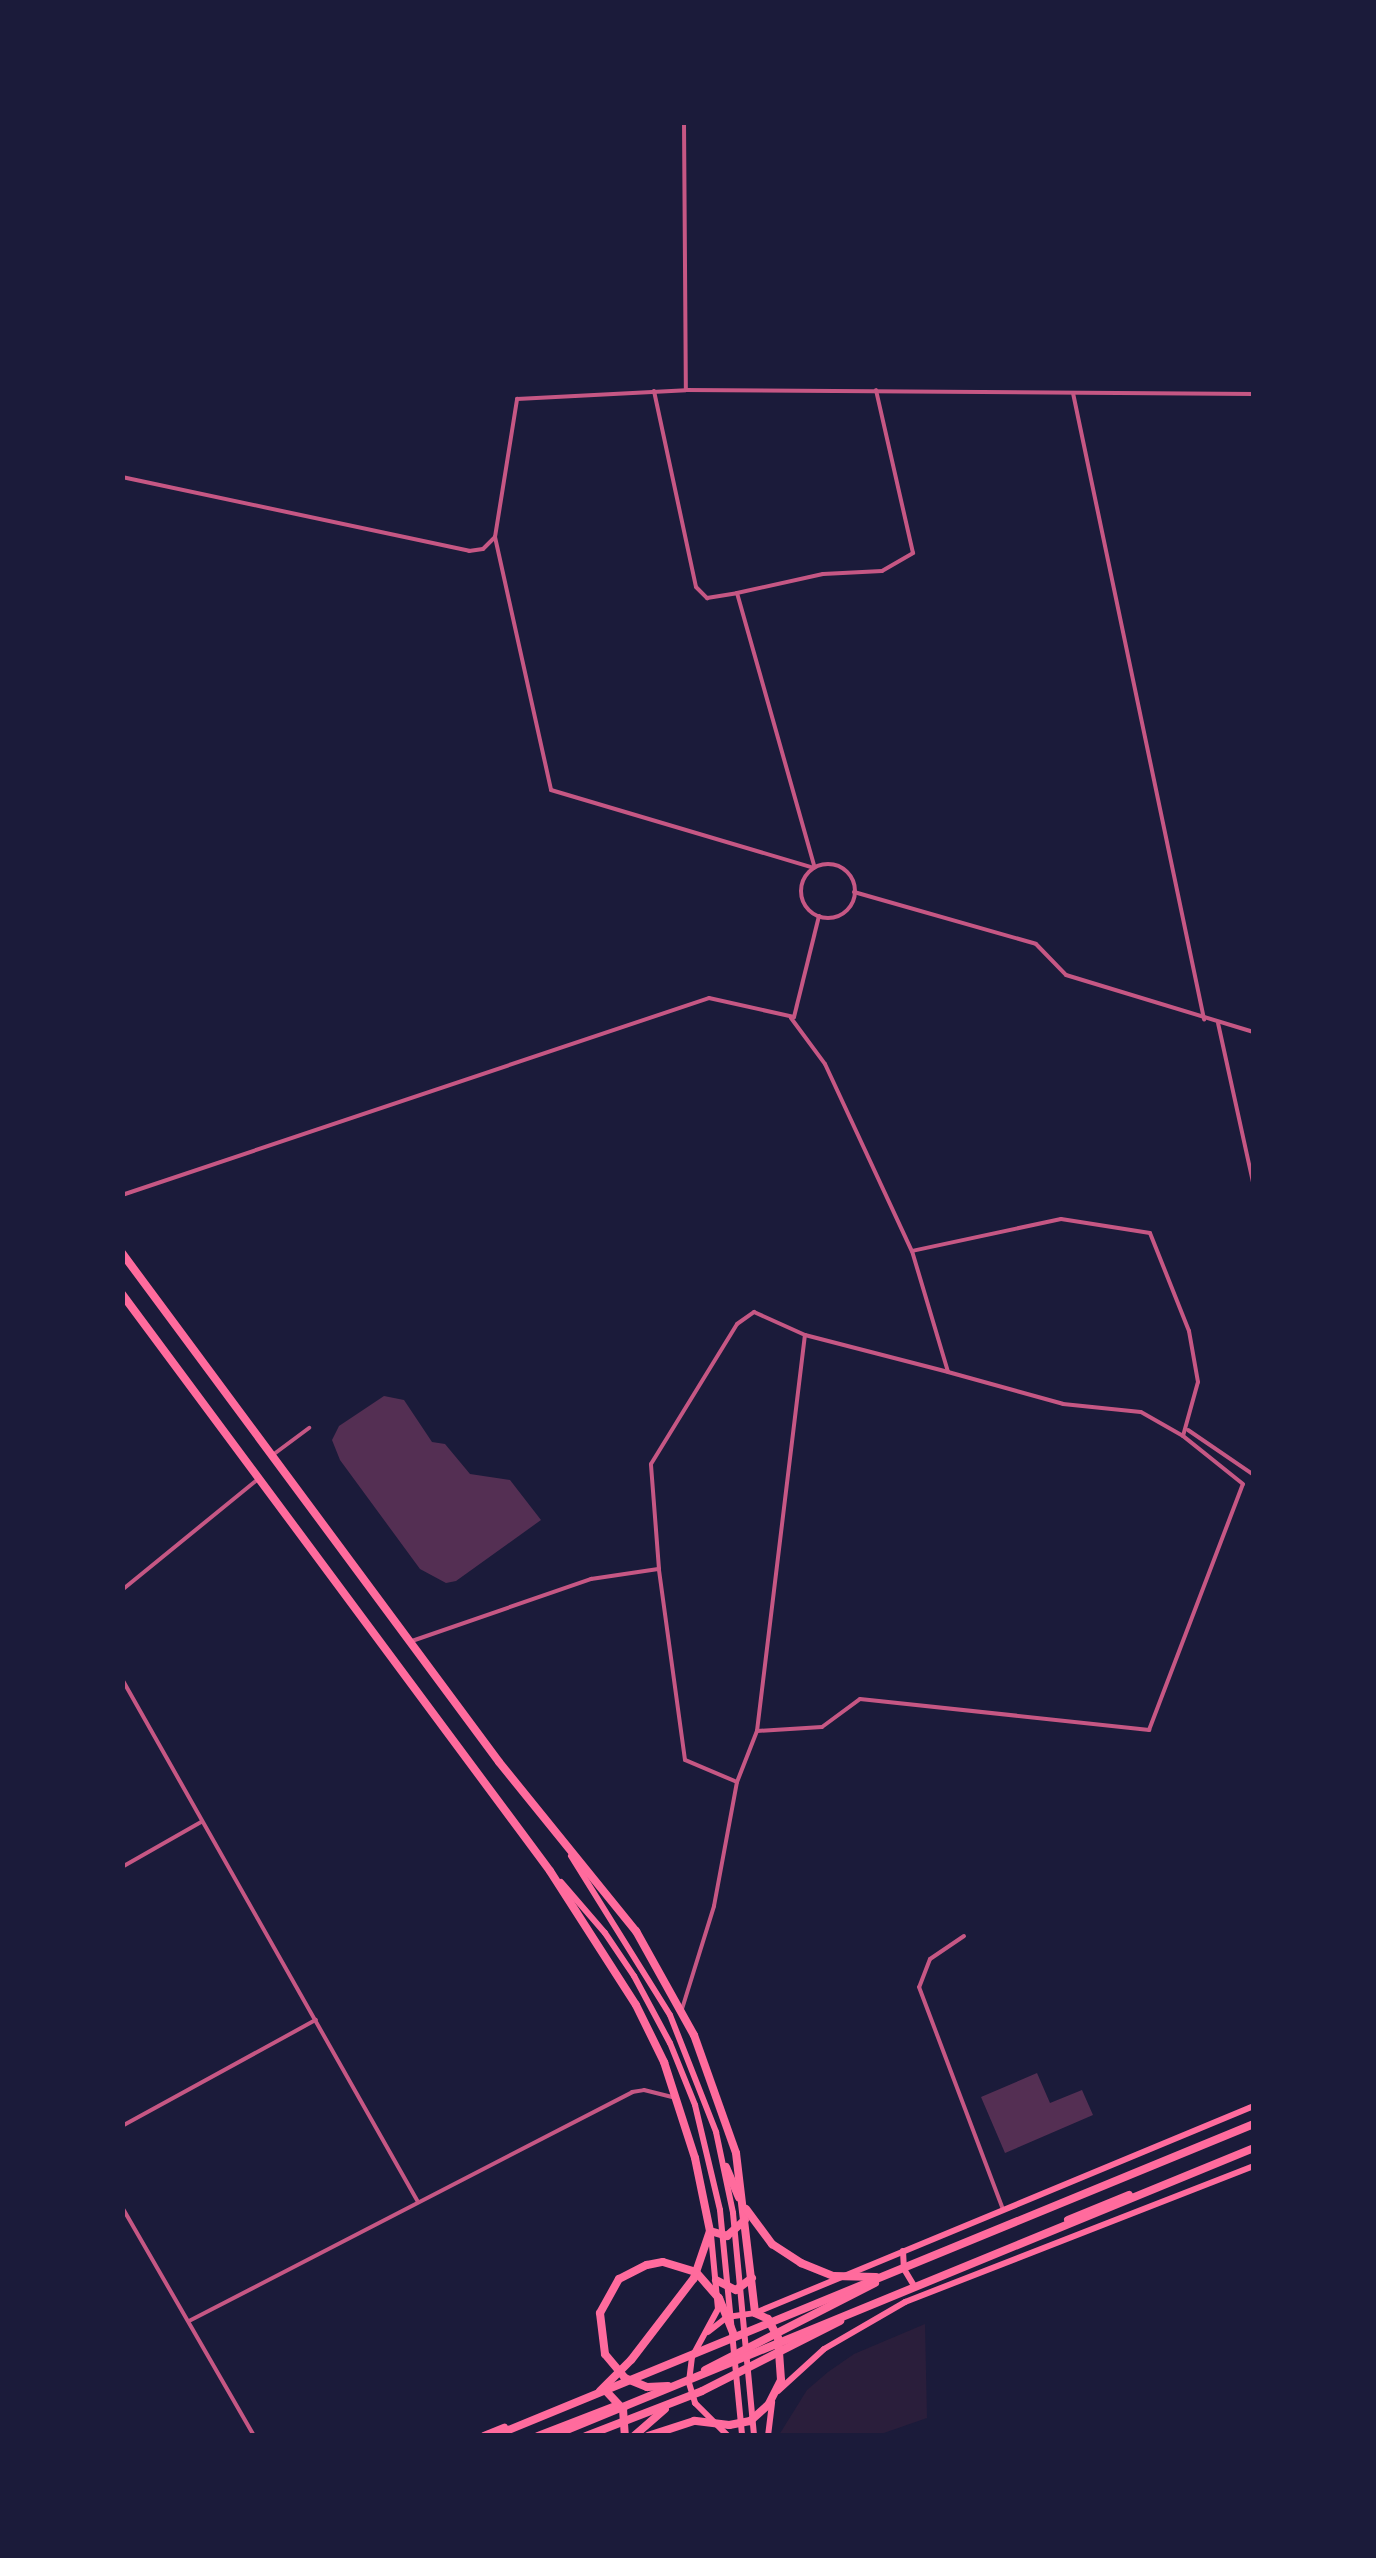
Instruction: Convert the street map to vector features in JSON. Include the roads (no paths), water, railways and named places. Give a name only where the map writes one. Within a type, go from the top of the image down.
[{"type":"highway","points":[[122,1253],[270,1457],[571,1856],[636,1931],[682,2009],[731,2133],[755,2313],[768,2319],[780,2347],[782,2368],[775,2394],[750,2421],[729,2425],[712,2420],[648,2436]]},
{"type":"highway","points":[[122,1294],[550,1870],[636,2005],[678,2098],[710,2231],[694,2278],[602,2392],[484,2436]]},
{"type":"highway","points":[[538,2436],[668,2386],[890,2276],[1252,2126]]},
{"type":"highway","points":[[494,2436],[1252,2126]]},
{"type":"highway","points":[[586,2436],[678,2401],[904,2290],[1254,2146]]},
{"type":"highway","points":[[552,2436],[1254,2146]]},
{"type":"highway","points":[[726,2167],[752,2220],[786,2255],[834,2276],[890,2276]]},
{"type":"highway","points":[[710,2231],[727,2236],[745,2220]]},
{"type":"highway","points":[[668,2386],[647,2387],[625,2378],[605,2354],[600,2313],[619,2279],[647,2264],[663,2262],[696,2272],[719,2298],[733,2332]]},
{"type":"highway","points":[[716,2280],[736,2290],[752,2278]]},
{"type":"highway","points":[[602,2392],[622,2410],[625,2436]]},
{"type":"highway","points":[[634,2436],[678,2401]]},
{"type":"main road","points":[[571,1856],[659,1994],[681,2038],[726,2167],[754,2436]]},
{"type":"main road","points":[[550,1870],[605,1933],[670,2044],[695,2105],[714,2173],[742,2436]]},
{"type":"main road","points":[[708,2332],[726,2317],[755,2313],[1254,2106]]},
{"type":"main road","points":[[768,2436],[775,2394],[824,2348],[924,2294],[1254,2166]]},
{"type":"main road","points":[[710,2231],[718,2309],[692,2357],[691,2392],[728,2436]]},
{"type":"main road","points":[[903,2251],[910,2284],[924,2294]]},
{"type":"main road","points":[[602,2392],[692,2357]]},
{"type":"street","points":[[684,122],[686,390]]},
{"type":"street","points":[[654,391],[696,587],[707,598],[823,574],[882,571],[913,553],[876,389]]},
{"type":"street","points":[[819,916],[842,914],[854,892],[850,877],[838,867],[814,868],[796,859],[550,790],[495,537],[517,399],[686,390],[1254,394]]},
{"type":"street","points":[[1072,393],[1204,1020]]},
{"type":"street","points":[[122,477],[469,551],[483,549],[495,537]]},
{"type":"street","points":[[737,594],[814,868]]},
{"type":"street","points":[[814,868],[802,882],[802,896],[819,916]]},
{"type":"street","points":[[854,892],[1036,944],[1066,976],[1254,1032]]},
{"type":"street","points":[[791,1017],[819,916]]},
{"type":"street","points":[[122,1195],[709,998],[791,1017],[824,1064],[912,1251],[948,1372]]},
{"type":"street","points":[[1218,1024],[1254,1187]]},
{"type":"street","points":[[912,1251],[1061,1219],[1150,1233],[1190,1331],[1198,1382],[1188,1430],[1183,1436]]},
{"type":"street","points":[[737,1782],[685,1760],[659,1569],[651,1464],[738,1324],[754,1312],[804,1335],[1063,1404],[1140,1412],[1183,1436],[1244,1484],[1149,1730],[860,1700],[822,1728],[757,1730]]},
{"type":"street","points":[[682,2009],[718,1889],[737,1782],[757,1730],[804,1335]]},
{"type":"street","points":[[270,1457],[309,1428]]},
{"type":"street","points":[[1188,1430],[1254,1475]]},
{"type":"street","points":[[122,1590],[258,1479]]},
{"type":"street","points":[[409,1642],[591,1579],[659,1569]]},
{"type":"street","points":[[122,1679],[418,2202]]},
{"type":"street","points":[[122,1867],[200,1822]]},
{"type":"street","points":[[964,1936],[930,1959],[919,1987],[1003,2209]]},
{"type":"street","points":[[122,2126],[316,2020]]},
{"type":"street","points":[[189,2322],[632,2092],[657,2091],[678,2098]]},
{"type":"street","points":[[122,2207],[254,2436]]}]
